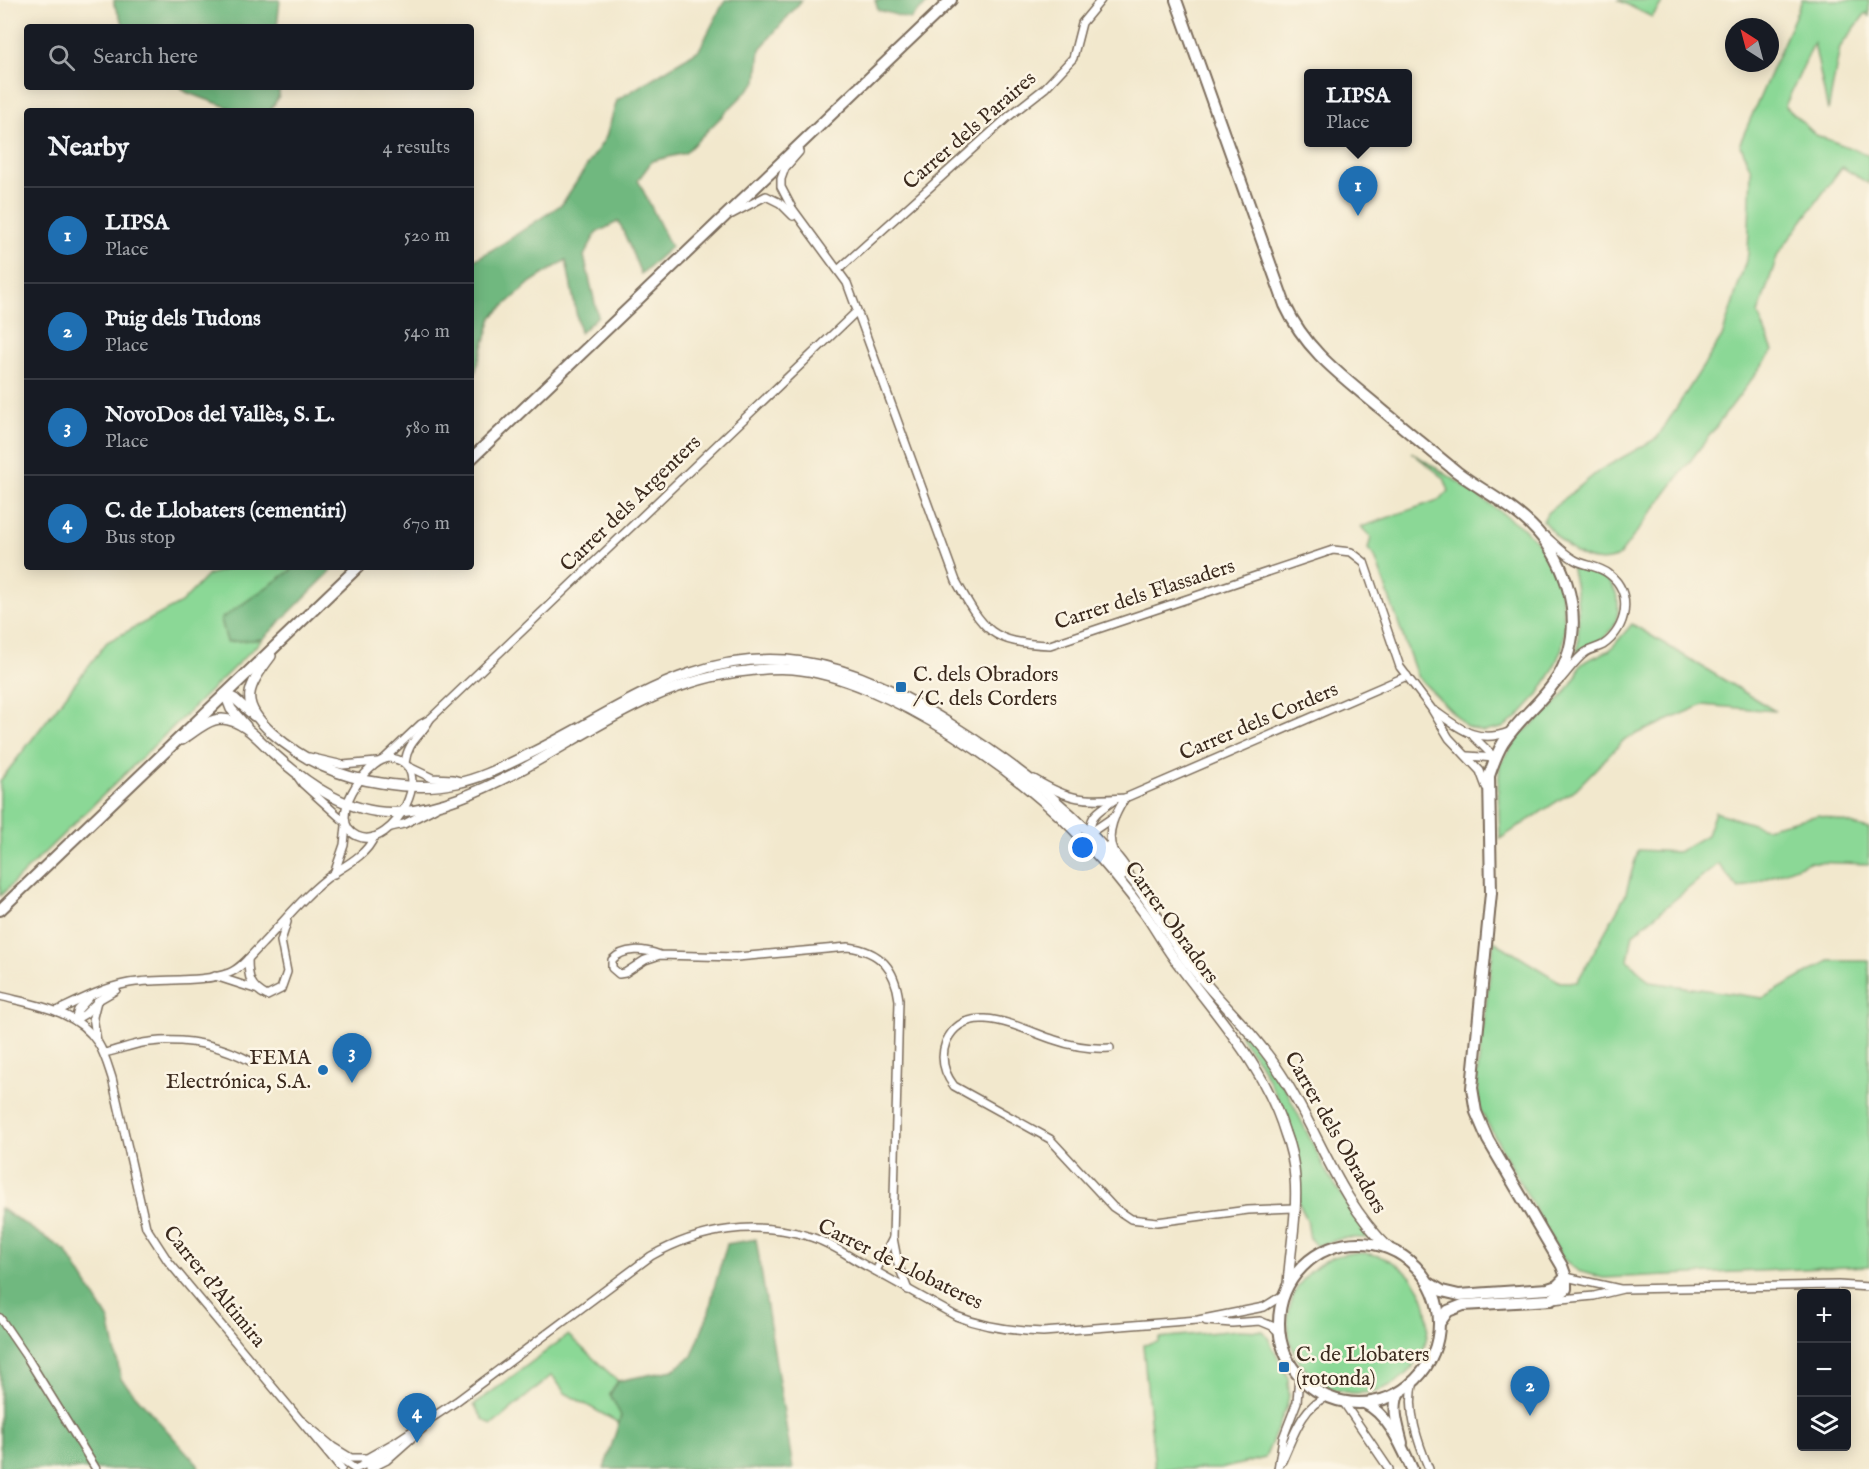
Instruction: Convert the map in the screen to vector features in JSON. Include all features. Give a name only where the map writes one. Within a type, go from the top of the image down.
[{"type":"main road","points":[[474,456],[951,0]]},
{"type":"main road","points":[[1176,0],[1282,297],[1302,337],[1330,365],[1420,441],[1531,525],[1543,538],[1558,563],[1571,604],[1572,634],[1569,651],[1557,679],[1549,691],[1512,731],[1495,758],[1489,776],[1491,893],[1472,1072],[1476,1112],[1488,1140],[1562,1266],[1566,1277],[1566,1289],[1551,1300],[1462,1305],[1448,1311],[1440,1322]]},
{"type":"main road","points":[[0,912],[355,570]]},
{"type":"main road","points":[[1366,1243],[1389,1248],[1413,1263],[1428,1283],[1439,1310],[1440,1322],[1435,1350],[1429,1364],[1398,1394],[1378,1401],[1344,1403],[1315,1390],[1299,1376],[1286,1355],[1279,1332],[1279,1316],[1286,1290],[1304,1264],[1314,1256],[1337,1245],[1366,1243]]},
{"type":"main road","points":[[1428,1283],[1442,1291],[1459,1295],[1548,1289],[1557,1286],[1566,1277]]},
{"type":"main road","points":[[1398,1394],[1395,1401],[1395,1414],[1412,1469]]},
{"type":"main road","points":[[1364,1403],[1371,1406],[1382,1417],[1406,1455]]},
{"type":"street","name":"Carrer dels Paraires","points":[[838,270],[1008,117],[1045,88],[1073,58],[1082,23],[1101,0]]},
{"type":"street","name":"Carrer dels Flassaders","points":[[822,124],[785,168],[781,187],[792,208],[847,283],[956,581],[975,615],[996,635],[1019,644],[1050,645],[1333,550],[1351,552],[1364,562],[1400,668],[1431,708],[1449,738],[1480,771],[1488,792]]},
{"type":"street","name":"Carrer dels Flassaders","points":[[713,228],[743,207],[766,196],[780,203],[812,235]]},
{"type":"street","name":"Carrer dels Argenters","points":[[347,804],[361,780],[380,760],[421,724],[430,719],[856,312]]},
{"type":"street","points":[[1531,525],[1573,559],[1611,575],[1618,583],[1626,603],[1625,617],[1612,637],[1575,661],[1566,675],[1549,691]]},
{"type":"street","name":"Carrer dels Obradors","points":[[263,724],[250,700],[249,689],[282,639]]},
{"type":"street","name":"Carrer dels Obradors","points":[[705,669],[710,671],[723,669],[732,673],[744,666],[765,665],[773,661]]},
{"type":"street","name":"Carrer dels Obradors","points":[[786,661],[792,666],[842,675],[930,717],[977,746],[985,747]]},
{"type":"street","name":"Carrer dels Obradors","points":[[225,694],[231,710],[293,770],[347,804],[374,812],[402,812],[438,805],[489,786],[643,692],[680,676],[723,664],[801,662],[840,670],[883,686],[923,707],[1024,773],[1088,830],[1148,900],[1181,960],[1270,1057],[1287,1083],[1338,1181],[1363,1219],[1389,1248]]},
{"type":"street","points":[[683,684],[689,677],[705,669]]},
{"type":"street","name":"Carrer Obradors","points":[[552,748],[683,684],[732,673],[793,669],[868,688],[947,732],[1032,791],[1083,839],[1138,905],[1181,960],[1252,1060],[1272,1096],[1286,1136],[1295,1178],[1286,1290]]},
{"type":"street","name":"Carrer dels Corders","points":[[1024,773],[1058,792],[1081,800],[1125,798],[1407,676]]},
{"type":"street","points":[[643,692],[648,694],[660,689],[662,693]]},
{"type":"street","name":"Carrer dels Obradors","points":[[623,712],[629,704],[638,700],[643,692]]},
{"type":"street","name":"Carrer dels Obradors","points":[[225,694],[235,699],[300,754],[323,768],[361,780],[412,786],[446,785],[484,775],[552,748]]},
{"type":"street","name":"Carrer dels Flassaders","points":[[1431,708],[1481,742],[1495,758]]},
{"type":"street","name":"Carrer dels Obradors","points":[[165,751],[203,726],[220,719],[233,722],[253,733]]},
{"type":"street","name":"Carrer dels Argenters","points":[[407,765],[409,746],[430,719]]},
{"type":"street","points":[[1472,735],[1485,737],[1512,731]]},
{"type":"street","name":"Carrer dels Obradors","points":[[300,754],[343,765],[394,758],[432,778],[453,779],[461,782]]},
{"type":"street","points":[[1468,756],[1495,758]]},
{"type":"street","points":[[56,1011],[93,994],[129,983],[230,973],[248,959],[291,913],[368,847],[374,837],[391,827],[402,812],[412,786],[412,774],[407,765]]},
{"type":"street","name":"Carrer dels Obradors","points":[[293,770],[303,784],[345,823],[351,832],[361,838],[374,837]]},
{"type":"street","points":[[1032,791],[1041,794],[1077,826],[1088,830],[1093,831],[1115,816]]},
{"type":"street","points":[[1125,798],[1110,830],[1113,849],[1133,882]]},
{"type":"street","points":[[1116,799],[1098,811],[1089,823],[1089,839],[1134,893],[1138,905]]},
{"type":"street","points":[[334,874],[344,845],[347,804]]},
{"type":"street","points":[[391,827],[419,817],[438,805]]},
{"type":"street","points":[[215,976],[255,989],[267,996],[281,989],[287,972],[281,941],[284,927],[291,913]]},
{"type":"street","points":[[660,955],[650,951],[626,951],[617,954],[612,960],[612,968],[619,974],[625,973],[645,960],[660,955],[737,957],[848,947],[862,949],[888,965],[894,976],[899,1000],[893,1238],[898,1264],[908,1290]]},
{"type":"street","points":[[248,959],[248,974],[255,989]]},
{"type":"street","points":[[75,1020],[85,1014],[97,1001],[129,983]]},
{"type":"street","points":[[75,1020],[78,1010],[93,994]]},
{"type":"street","name":"Carrer d'Altimira","points":[[0,996],[56,1011],[75,1020],[97,1041],[104,1053],[112,1078],[146,1227],[168,1261],[342,1468]]},
{"type":"street","points":[[97,1001],[93,1017],[97,1041]]},
{"type":"street","name":"Carrer d'Altimira","points":[[0,1002],[33,1004]]},
{"type":"street","points":[[1110,1048],[1091,1048],[1068,1044],[998,1020],[976,1019],[956,1028],[947,1040],[943,1064],[947,1077],[954,1086],[1050,1139],[1113,1207],[1131,1219],[1157,1222],[1248,1210],[1294,1208]]},
{"type":"street","points":[[104,1053],[148,1042],[190,1041],[228,1049],[250,1061]]},
{"type":"street","name":"Carrer de Llobateres","points":[[368,1465],[651,1256],[680,1242],[722,1229],[782,1230],[813,1237],[956,1316],[971,1322],[1022,1332],[1198,1320],[1264,1307],[1286,1290]]},
{"type":"street","points":[[876,1271],[893,1238]]},
{"type":"street","points":[[1566,1277],[1623,1289]]},
{"type":"street","points":[[1551,1300],[1594,1296],[1623,1289],[1838,1285],[1869,1287]]},
{"type":"street","points":[[0,1318],[96,1469]]},
{"type":"street","name":"Carrer de Llobateres","points":[[1198,1320],[1232,1323],[1260,1322],[1272,1326],[1279,1332]]},
{"type":"street","points":[[1278,1469],[1283,1438],[1297,1402],[1299,1376]]},
{"type":"street","points":[[1414,1381],[1411,1395],[1415,1422],[1429,1469]]},
{"type":"street","points":[[1278,1469],[1306,1413],[1314,1404],[1327,1397]]},
{"type":"street","points":[[1344,1403],[1389,1469]]},
{"type":"street","name":"Carrer de Llobateres","points":[[368,1465],[381,1466],[430,1419]]},
{"type":"street","name":"Carrer d'Altimira","points":[[302,1421],[351,1458],[368,1465]]},
{"type":"street","name":"Carrer d'Altimira","points":[[326,1441],[334,1453],[355,1469],[368,1465]]},
{"type":"green space","points":[[114,0],[280,0],[277,24],[124,24],[114,5]]},
{"type":"green space","points":[[725,0],[802,0],[760,49],[757,81],[685,153],[652,161],[638,180],[671,247],[641,274],[619,221],[596,233],[584,256],[598,316],[580,333],[566,260],[531,282],[492,317],[474,376],[474,260],[562,204],[606,137],[617,100],[699,50]]},
{"type":"green space","points":[[875,0],[931,0],[910,19],[878,10]]},
{"type":"green space","points":[[1618,0],[1664,0],[1652,17]]},
{"type":"green space","points":[[1802,0],[1869,0],[1869,16],[1866,13],[1840,47],[1828,111],[1814,43],[1785,106],[1816,135],[1869,155],[1869,184],[1842,167],[1778,254],[1758,314],[1773,351],[1618,557],[1607,560],[1585,558],[1566,546],[1543,521],[1547,513],[1600,470],[1657,438],[1722,337],[1748,254],[1751,170],[1740,143],[1771,72],[1779,72],[1779,53]]},
{"type":"green space","points":[[184,90],[279,90],[279,96],[272,108],[230,108]]},
{"type":"green space","points":[[1411,452],[1463,485],[1523,528],[1540,545],[1556,574],[1565,625],[1562,648],[1552,672],[1537,696],[1517,718],[1502,728],[1483,732],[1467,727],[1417,676],[1375,557],[1368,549],[1371,537],[1361,527],[1441,499],[1449,491],[1444,478]]},
{"type":"green space","points":[[1571,566],[1591,571],[1609,581],[1614,588],[1618,605],[1611,631],[1602,639],[1577,653],[1578,610]]},
{"type":"green space","points":[[224,570],[292,570],[221,619],[227,642],[263,639],[0,896],[0,781],[107,642],[181,603],[208,575]]},
{"type":"green space","points":[[292,570],[332,570],[263,639],[227,642],[221,619]]},
{"type":"green space","points":[[1632,624],[1775,711],[1703,705],[1625,739],[1576,789],[1500,839],[1498,788],[1500,764],[1521,734],[1551,709],[1565,693],[1580,666],[1610,650]]},
{"type":"green space","points":[[1715,812],[1765,828],[1819,815],[1869,829],[1869,864],[1809,862],[1739,889],[1718,864],[1633,934],[1628,960],[1650,982],[1763,998],[1829,961],[1869,961],[1869,1266],[1603,1278],[1578,1271],[1562,1258],[1479,1108],[1477,1075],[1494,941],[1560,982],[1577,982],[1625,896],[1638,850],[1678,852],[1707,835]]},
{"type":"green space","points":[[1240,1033],[1245,1034],[1286,1090],[1327,1173],[1371,1238],[1343,1238],[1316,1246],[1310,1239],[1307,1220],[1299,1203],[1298,1173],[1289,1128],[1277,1097],[1259,1062],[1243,1041]]},
{"type":"green space","points":[[0,1208],[66,1251],[109,1320],[121,1379],[198,1465],[199,1469],[0,1469]]},
{"type":"green space","points":[[756,1239],[793,1469],[604,1469],[621,1416],[610,1394],[618,1381],[673,1370],[692,1356],[709,1312],[727,1244]]},
{"type":"green space","points":[[1358,1253],[1385,1258],[1408,1273],[1423,1296],[1428,1323],[1423,1350],[1408,1373],[1385,1388],[1358,1393],[1331,1388],[1308,1373],[1293,1350],[1288,1323],[1293,1296],[1308,1273],[1331,1258]]},
{"type":"green space","points":[[1237,1330],[1263,1331],[1288,1378],[1287,1406],[1265,1458],[1220,1469],[1155,1469],[1143,1345],[1159,1342],[1159,1338]]},
{"type":"green space","points":[[568,1335],[618,1381],[610,1394],[621,1415],[619,1423],[565,1393],[552,1375],[492,1425],[483,1419],[474,1405]]},
{"type":"place","name":"LIPSA","points":[[1358,216]]},
{"type":"place","name":"C. dels Obradors / C. dels Corders","points":[[901,687]]},
{"type":"place","name":"FEMA Electrónica, S.A.","points":[[323,1070]]},
{"type":"place","name":"NovoDos del Vallès, S. L.","points":[[352,1083]]},
{"type":"place","name":"C. de Llobaters (rotonda)","points":[[1284,1367]]},
{"type":"place","name":"Puig dels Tudons","points":[[1530,1416]]},
{"type":"place","name":"C. de Llobaters (cementiri)","points":[[417,1443]]}]
